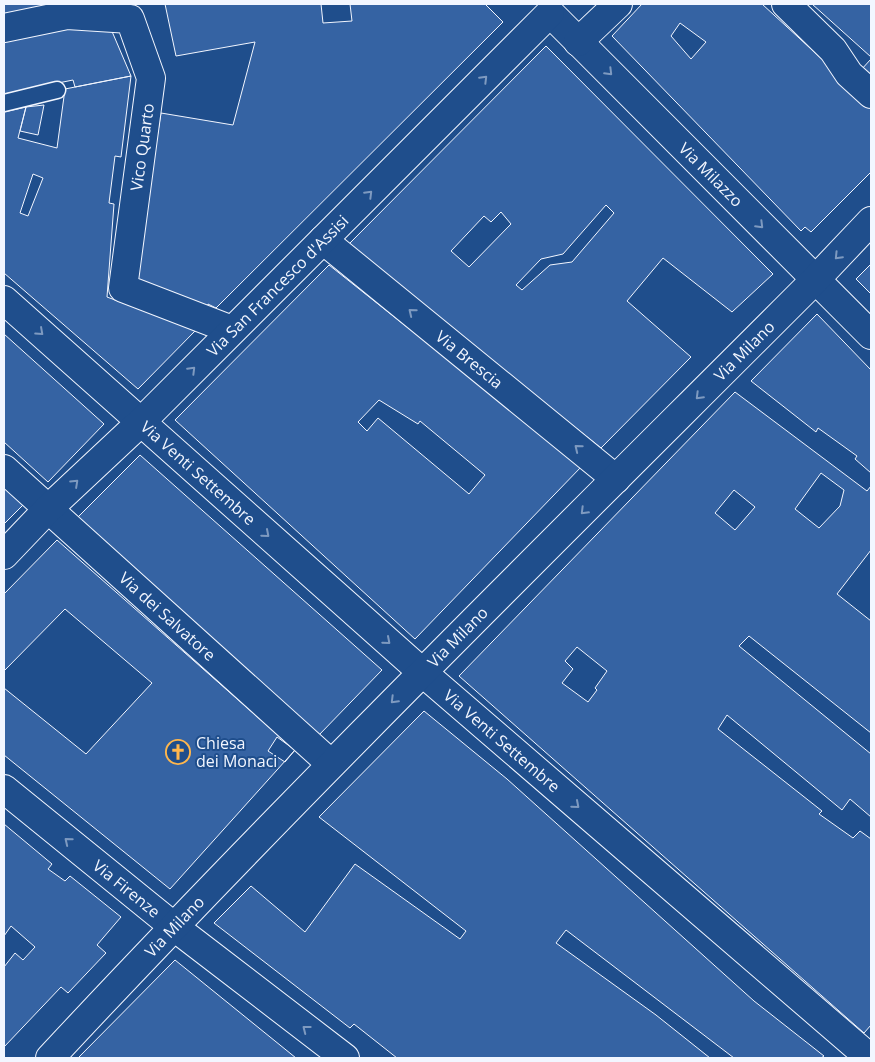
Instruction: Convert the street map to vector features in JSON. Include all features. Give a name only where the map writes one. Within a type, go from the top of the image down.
[{"type":"street","points":[[578,42],[618,4]]},
{"type":"street","points":[[786,4],[833,50],[849,74],[871,94]]},
{"type":"street","name":"Via Milazzo","points":[[549,8],[578,42],[871,335]]},
{"type":"street","name":"Via San Francesco d'Assisi","points":[[4,555],[47,510],[140,423],[323,240],[549,8]]},
{"type":"street","name":"Vico Quarto","points":[[4,28],[67,15],[130,19],[151,78],[123,288],[232,330]]},
{"type":"street","name":"Via Milano","points":[[50,1058],[173,926],[330,763],[815,280],[871,221]]},
{"type":"street","name":"Via Brescia","points":[[323,240],[616,479]]},
{"type":"street","name":"Via Venti Settembre","points":[[4,300],[422,672],[870,1058]]},
{"type":"street","name":"Via dei Salvatore","points":[[4,470],[330,763]]},
{"type":"street","name":"Via Firenze","points":[[4,789],[173,926],[345,1058]]},
{"type":"lane","points":[[4,102],[58,90]]},
{"type":"building","points":[[4,4],[63,4],[4,16]]},
{"type":"building","points":[[165,4],[321,4],[323,23],[352,21],[350,4],[485,4],[503,22],[216,308],[208,304],[206,309],[134,280],[161,113],[233,125],[255,42],[176,56]]},
{"type":"building","points":[[642,4],[762,4],[871,104],[871,172],[811,232],[805,227],[801,231],[612,36]],"holes":[[[680,23],[706,42],[691,59],[671,36]]]},
{"type":"building","points":[[812,4],[871,4],[871,57]]},
{"type":"building","points":[[108,22],[131,76],[75,87],[73,80],[4,94],[4,36]]},
{"type":"building","points":[[546,46],[773,274],[732,312],[663,258],[627,301],[691,357],[601,448],[347,246]],"holes":[[[606,205],[614,213],[572,262],[550,265],[522,290],[516,285],[541,259],[563,254]],[[501,212],[511,224],[469,267],[451,251],[484,216],[491,222]]]},
{"type":"building","points":[[871,59],[871,81],[860,71]]},
{"type":"building","points":[[131,76],[121,157],[115,156],[109,203],[114,204],[107,297],[196,330],[138,389],[4,273],[4,112],[26,107],[18,138],[57,148],[65,89]],"holes":[[[33,174],[43,178],[28,216],[20,213]]]},
{"type":"building","points":[[44,105],[38,135],[20,131],[26,107]]},
{"type":"building","points":[[871,264],[871,294],[856,279]]},
{"type":"building","points":[[329,265],[582,466],[415,639],[175,420]],"holes":[[[379,400],[418,424],[420,421],[485,475],[469,494],[378,418],[367,431],[358,422]]]},
{"type":"building","points":[[817,314],[871,370],[871,473],[855,459],[857,456],[818,428],[816,432],[751,381]]},
{"type":"building","points":[[4,334],[104,424],[48,482],[4,442]]},
{"type":"building","points":[[735,392],[867,491],[871,486],[871,550],[837,594],[871,621],[871,733],[749,636],[739,646],[871,754],[871,817],[850,799],[842,810],[727,715],[718,729],[822,811],[819,814],[853,838],[860,831],[871,839],[871,1025],[864,1033],[459,676]],"holes":[[[821,473],[844,490],[840,506],[819,528],[795,509]],[[734,490],[755,507],[735,530],[715,513]],[[577,647],[607,671],[588,702],[562,683],[573,669],[565,661]]]},
{"type":"building","points":[[140,455],[382,670],[318,736],[74,521]]},
{"type":"building","points":[[4,487],[23,505],[4,524]]},
{"type":"building","points":[[57,540],[295,750],[170,889],[4,755],[4,688],[86,754],[152,683],[65,609],[4,671],[4,594]]},
{"type":"building","points":[[424,711],[507,779],[754,1001],[824,1056],[821,1058],[734,1058],[566,930],[556,943],[656,1015],[710,1058],[397,1058],[354,1024],[350,1028],[214,923],[251,886],[305,932],[355,864],[460,939],[466,931],[319,817]]},
{"type":"building","points":[[277,737],[295,750],[285,762],[268,751]]},
{"type":"building","points":[[4,824],[52,864],[48,869],[65,881],[70,876],[121,917],[97,945],[106,953],[68,993],[61,987],[4,1047],[4,967],[15,953],[23,960],[35,947],[11,926],[4,936]]},
{"type":"building","points":[[175,960],[296,1058],[78,1058]]},
{"type":"place","name":"Chiesa dei Monaci","points":[[178,752]]}]
